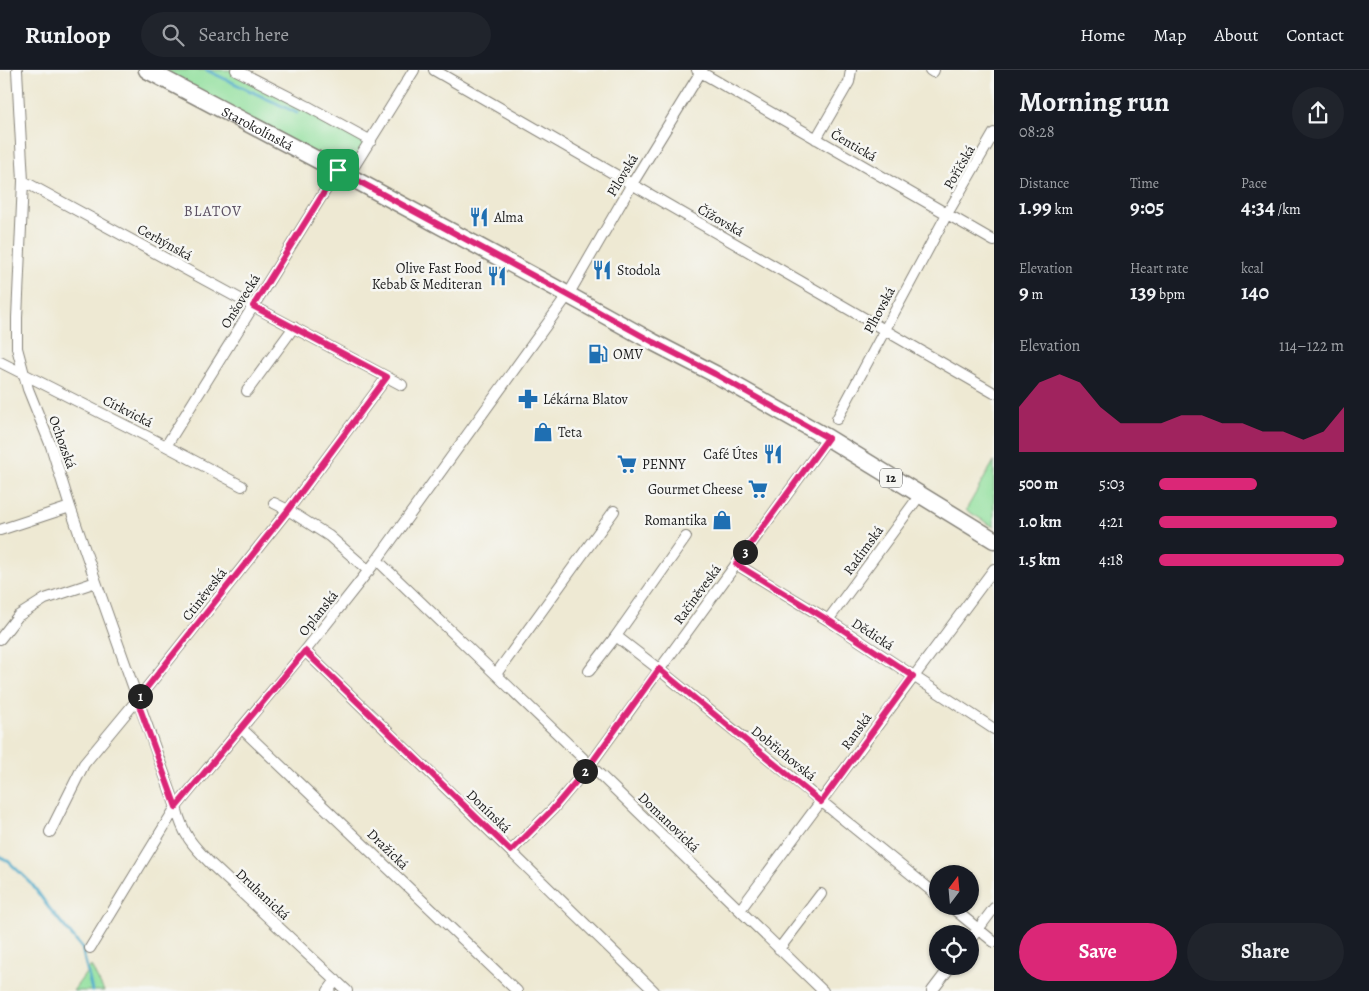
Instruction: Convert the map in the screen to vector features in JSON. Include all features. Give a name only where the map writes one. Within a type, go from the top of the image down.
[{"type":"main road","name":"Starokolínská","points":[[147,70],[343,173],[715,374],[828,438],[994,540]]},
{"type":"street","name":"Ochozská","points":[[17,70],[23,181],[17,348],[28,389],[51,446],[70,507],[176,807]]},
{"type":"street","points":[[236,70],[370,141]]},
{"type":"street","name":"Onšovecká","points":[[166,446],[253,306],[343,173],[370,141],[414,70]]},
{"type":"street","name":"Čížovská","points":[[434,70],[994,393]]},
{"type":"street","points":[[816,139],[849,82],[851,70]]},
{"type":"street","points":[[930,70],[933,72],[934,70]]},
{"type":"street","name":"Pilovská","points":[[568,295],[700,71]]},
{"type":"street","name":"Čentická","points":[[700,71],[994,241]]},
{"type":"street","name":"Poříčská","points":[[947,214],[994,133]]},
{"type":"street","name":"Cerhýnská","points":[[23,181],[402,385]]},
{"type":"street","name":"Plhovská","points":[[837,419],[947,214]]},
{"type":"street","name":"Oplanská","points":[[90,948],[176,807],[369,571],[568,295]]},
{"type":"street","points":[[247,391],[294,327]]},
{"type":"street","name":"Církvická","points":[[0,362],[242,486]]},
{"type":"street","name":"Ctiněveská","points":[[50,832],[84,764],[288,510],[387,377]]},
{"type":"street","name":"Račiněveská","points":[[511,851],[553,809],[590,765],[828,438]]},
{"type":"street","name":"Radimská","points":[[828,620],[920,495]]},
{"type":"street","points":[[274,503],[329,536],[369,571]]},
{"type":"street","points":[[0,530],[70,507]]},
{"type":"street","points":[[496,674],[614,511]]},
{"type":"street","points":[[589,671],[686,537]]},
{"type":"street","name":"Domanovická","points":[[377,560],[823,991]]},
{"type":"street","name":"Dědická","points":[[736,564],[828,620],[994,729]]},
{"type":"street","name":"Ranská","points":[[740,910],[994,569]]},
{"type":"street","points":[[0,639],[18,616],[45,599],[96,582]]},
{"type":"street","points":[[616,636],[659,669]]},
{"type":"street","name":"Donínská","points":[[305,651],[654,991]]},
{"type":"street","name":"Dobřichovská","points":[[659,669],[929,889]]},
{"type":"street","name":"Dražická","points":[[241,728],[517,991]]},
{"type":"street","name":"Druhanická","points":[[176,807],[180,824],[194,847],[347,991]]},
{"type":"street","points":[[779,949],[821,894]]},
{"type":"street","points":[[979,928],[994,908]]},
{"type":"street","points":[[961,915],[973,925]]},
{"type":"street","points":[[979,930],[994,942]]},
{"type":"street","points":[[932,991],[944,975]]},
{"type":"street","points":[[328,991],[336,980]]},
{"type":"green space","points":[[149,70],[235,70],[371,141],[348,176]]},
{"type":"green space","points":[[994,461],[994,527],[966,510]]},
{"type":"green space","points":[[91,966],[104,991],[73,991]]},
{"type":"waterway","points":[[206,70],[297,113]]},
{"type":"waterway","points":[[0,856],[31,883],[82,948],[92,991]]},
{"type":"place","name":"Alma","points":[[479,217]]},
{"type":"place","name":"Stodola","points":[[602,270]]},
{"type":"place","name":"Olive Fast Food Kebab & Mediteran","points":[[497,276]]},
{"type":"place","name":"OMV","points":[[598,354]]},
{"type":"place","name":"Lékárna Blatov","points":[[528,399]]},
{"type":"place","name":"Teta","points":[[543,432]]},
{"type":"place","name":"Café Útes","points":[[773,454]]},
{"type":"place","name":"PENNY","points":[[627,464]]},
{"type":"place","name":"Gourmet Cheese","points":[[758,489]]},
{"type":"place","name":"Romantika","points":[[722,520]]},
{"type":"district","name":"BLATOV","points":[[213,211]]},
{"type":"route","points":[[338,170],[715,374],[828,438],[736,564],[828,620],[913,676],[821,802],[659,669],[590,765],[553,809],[511,851],[305,651],[176,807],[137,700],[288,510],[387,377],[253,306],[338,170]]}]
